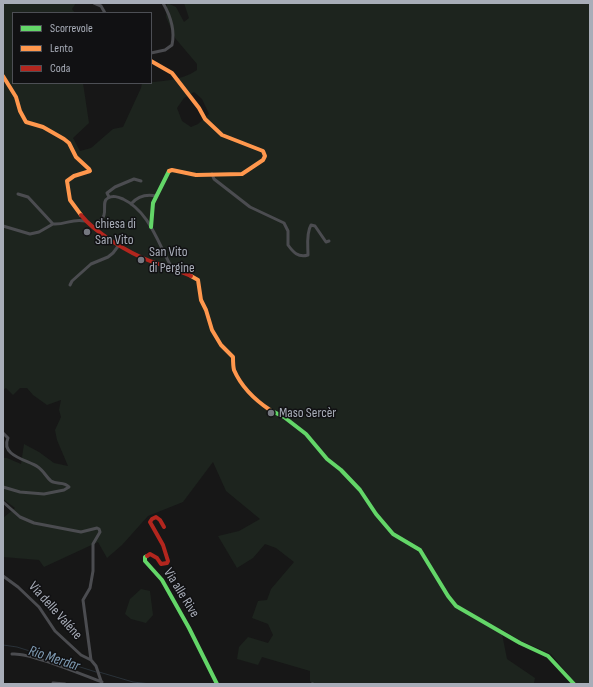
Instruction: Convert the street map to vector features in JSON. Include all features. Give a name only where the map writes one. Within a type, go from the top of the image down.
[{"type":"street","points":[[94,3],[101,6],[104,12]]},
{"type":"street","points":[[152,53],[165,50],[172,45],[174,35],[171,30],[169,16],[163,3]]},
{"type":"street","points":[[152,62],[157,66],[168,69],[172,73],[199,108],[205,119],[222,135],[263,150],[265,156],[263,160],[242,174],[196,175],[172,170],[169,171],[156,196],[152,227]]},
{"type":"street","points":[[3,76],[16,96],[20,111],[26,122],[43,127],[64,138],[69,143],[76,157],[90,171],[74,176],[67,181],[70,200],[86,221],[119,245],[148,260],[174,269],[198,280],[201,300],[206,310],[212,330],[221,345],[233,357],[234,370],[245,387],[257,401],[294,423],[306,434],[327,459],[341,470],[360,490],[372,509],[393,534],[416,547],[423,553],[448,596],[456,606],[520,643],[548,656],[574,684]]},
{"type":"street","points":[[212,174],[214,179],[241,202],[284,223],[288,230],[288,245],[296,254],[303,256],[308,255],[309,229],[311,225],[315,226],[326,242],[329,242]]},
{"type":"street","points":[[109,197],[107,193],[115,187],[134,179],[141,181]]},
{"type":"street","points":[[18,194],[28,197],[53,224]]},
{"type":"street","points":[[131,204],[139,197],[148,195],[156,196]]},
{"type":"street","points":[[95,227],[104,216],[106,199],[109,197],[114,196],[131,204],[137,208],[152,227],[174,269]]},
{"type":"street","points":[[3,226],[30,234],[39,232],[53,224],[62,225],[70,220],[78,219],[86,221]]},
{"type":"street","points":[[70,284],[91,264],[108,257],[119,245]]},
{"type":"street","points":[[3,433],[8,438],[6,441],[8,449],[14,456],[39,468],[52,482],[64,483],[69,487],[64,490],[44,494],[20,492],[3,487]]},
{"type":"street","name":"Via delle Valéne","points":[[3,502],[20,517],[34,523],[81,532],[97,528],[99,529],[100,532],[93,544],[93,571],[90,588],[83,600],[91,660]]},
{"type":"street","name":"Via alle Rive","points":[[164,526],[156,517],[150,522],[164,544],[168,561],[167,563],[161,564],[157,558],[150,554],[145,557],[145,561],[162,580],[189,628],[217,684]]},
{"type":"street","name":"Via delle Valéne","points":[[3,576],[18,587],[39,607],[55,631],[81,655],[91,660],[96,666],[102,683]]},
{"type":"street","points":[[12,654],[18,653],[41,660],[102,683]]},
{"type":"street","points":[[53,683],[65,684]]},
{"type":"shaded area","points":[[3,3],[76,3],[72,9],[74,12],[12,12],[12,84],[83,84],[89,123],[73,138],[80,151],[91,148],[113,129],[123,127],[142,84],[152,84],[152,82],[177,78],[191,74],[197,70],[197,64],[175,38],[166,17],[167,3],[176,7],[184,22],[189,18],[184,3],[590,3],[590,684],[576,684],[551,654],[521,641],[501,629],[507,659],[535,678],[534,683],[536,684],[312,684],[310,681],[310,671],[262,657],[258,665],[237,659],[239,647],[248,637],[268,643],[273,635],[268,624],[252,618],[258,601],[267,600],[271,589],[294,562],[276,548],[265,544],[253,558],[237,568],[218,536],[239,531],[260,519],[226,491],[213,462],[183,502],[148,516],[122,545],[107,558],[98,542],[44,567],[39,560],[3,557],[3,518],[15,508],[3,499],[3,458],[7,458],[21,464],[24,444],[39,452],[54,463],[68,466],[57,440],[55,430],[61,417],[59,410],[61,400],[47,405],[33,395],[27,388],[20,388],[13,395],[6,388],[3,390]],"holes":[[[194,92],[202,99],[209,114],[198,124],[191,127],[182,121],[177,108],[184,98]]]},
{"type":"shaded area","points":[[141,589],[150,591],[153,615],[146,623],[131,619],[125,614],[130,599]]},
{"type":"waterway","name":"Rio Merdar","points":[[3,645],[17,647],[96,672]]},
{"type":"waterway","name":"Rio Merdar","points":[[99,672],[133,682],[151,684]]},
{"type":"traffic: fast","points":[[151,227],[153,203],[169,171]]},
{"type":"traffic: fast","points":[[270,410],[284,417],[306,434],[327,459],[341,470],[360,490],[376,514],[393,534],[420,550],[448,596],[456,606],[520,643],[548,656],[574,684]]},
{"type":"traffic: fast","points":[[147,556],[145,557],[145,561],[162,580],[189,628],[217,684]]},
{"type":"traffic: slow","points":[[152,62],[172,73],[199,108],[205,119],[222,135],[263,151],[265,156],[263,160],[242,174],[196,175],[172,170],[169,171]]},
{"type":"traffic: slow","points":[[3,76],[16,97],[20,111],[26,122],[43,127],[64,139],[69,143],[76,157],[89,169],[90,171],[74,176],[67,181],[70,200],[81,215]]},
{"type":"traffic: slow","points":[[191,276],[198,280],[201,300],[206,310],[212,330],[221,345],[233,357],[234,370],[240,382],[259,402],[270,410]]},
{"type":"traffic: jam","points":[[81,215],[103,235],[132,253],[191,276]]},
{"type":"traffic: jam","points":[[147,556],[150,554],[157,558],[161,564],[167,563],[168,561],[163,545],[150,522],[156,517],[160,520],[164,527]]},
{"type":"place","name":"chiesa di San Vito","points":[[87,232]]},
{"type":"place","name":"San Vito di Pergine","points":[[141,260]]},
{"type":"place","name":"Maso Sercèr","points":[[271,413]]}]
